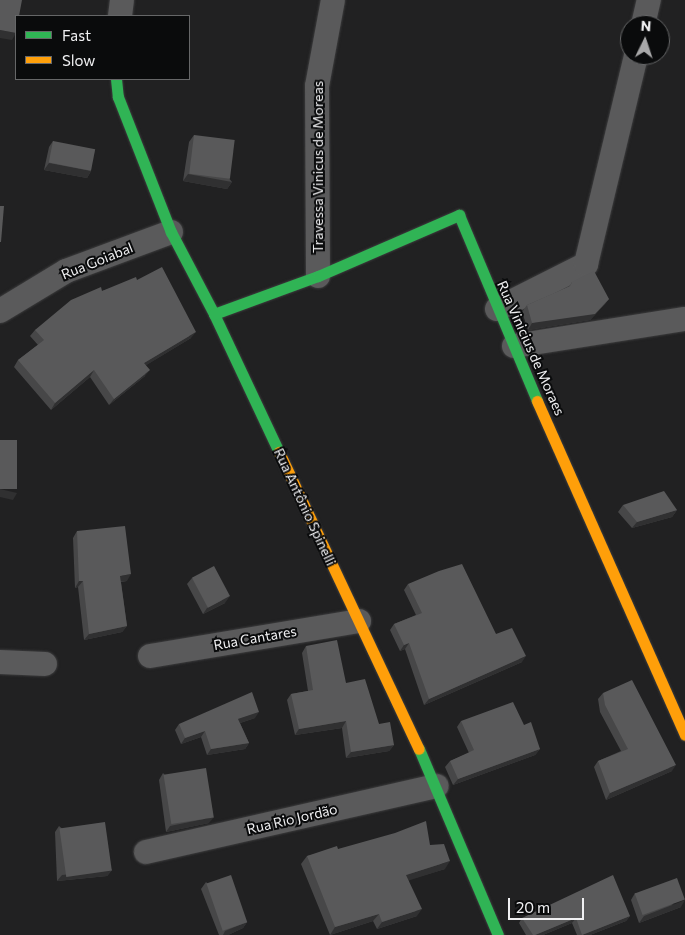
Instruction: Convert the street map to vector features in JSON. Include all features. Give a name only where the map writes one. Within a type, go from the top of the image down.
[{"type":"street","points":[[120,15],[122,0]]},
{"type":"street","name":"Travessa Vinicus de Moreas","points":[[318,276],[317,86],[333,0]]},
{"type":"street","points":[[645,15],[649,0]]},
{"type":"street","points":[[497,309],[586,264],[634,65]]},
{"type":"street","name":"Rua Antônio Spinelli","points":[[116,80],[118,97],[171,232],[214,314],[437,786],[498,935]]},
{"type":"street","name":"Rua Vinicius de Moraes","points":[[214,314],[318,276],[459,215],[497,309],[685,735]]},
{"type":"street","name":"Rua Goiabal","points":[[0,311],[66,271],[171,232]]},
{"type":"street","points":[[514,346],[685,319]]},
{"type":"street","name":"Rua Cantares","points":[[150,656],[359,621]]},
{"type":"street","points":[[0,662],[45,664]]},
{"type":"street","name":"Rua Rio Jordão","points":[[146,852],[437,786]]},
{"type":"building","points":[[0,0],[22,0],[19,15],[15,15],[15,33],[0,30]]},
{"type":"building","points":[[194,135],[235,140],[230,179],[189,174]]},
{"type":"building","points":[[53,141],[95,149],[91,171],[49,163]]},
{"type":"building","points":[[0,206],[4,206],[1,242],[0,242]]},
{"type":"building","points":[[162,267],[196,332],[144,363],[150,370],[114,399],[94,370],[55,403],[18,360],[44,340],[35,330],[71,300],[101,287],[102,291],[136,277],[137,280]]},
{"type":"building","points":[[594,271],[609,299],[595,314],[532,323],[527,305],[570,286],[572,282]]},
{"type":"building","points":[[0,440],[17,440],[17,489],[0,489]]},
{"type":"building","points":[[664,491],[677,510],[637,522],[623,505]]},
{"type":"building","points":[[125,526],[131,574],[120,576],[127,626],[89,634],[83,581],[79,581],[77,531]]},
{"type":"building","points":[[462,564],[496,634],[512,628],[526,656],[429,699],[409,643],[404,645],[394,624],[422,613],[408,584]]},
{"type":"building","points":[[214,566],[230,596],[208,608],[192,578]]},
{"type":"building","points":[[337,640],[346,683],[365,679],[379,724],[390,722],[394,745],[351,752],[346,721],[299,729],[291,694],[313,690],[306,646]]},
{"type":"building","points":[[632,680],[676,765],[610,793],[598,761],[628,749],[605,705],[603,693]]},
{"type":"building","points":[[252,692],[259,712],[238,719],[249,743],[211,749],[205,731],[185,738],[179,724]]},
{"type":"building","points":[[513,702],[524,725],[531,722],[540,749],[458,779],[450,761],[474,750],[461,721]]},
{"type":"building","points":[[206,768],[214,817],[171,824],[164,775]]},
{"type":"building","points":[[426,821],[430,845],[444,844],[450,861],[406,875],[422,909],[382,922],[379,914],[335,927],[307,856],[337,846],[338,849],[395,833]]},
{"type":"building","points":[[105,822],[112,871],[66,877],[59,828]]},
{"type":"building","points":[[231,875],[247,922],[223,931],[206,883]]},
{"type":"building","points":[[613,875],[630,916],[582,935],[576,918],[533,935],[522,918]]},
{"type":"building","points":[[677,878],[685,900],[643,915],[635,893]]},
{"type":"traffic: fast","points":[[116,80],[118,97],[171,232],[214,314],[279,452]]},
{"type":"traffic: fast","points":[[214,314],[318,276],[459,215],[537,401]]},
{"type":"traffic: fast","points":[[419,749],[498,935]]},
{"type":"traffic: slow","points":[[537,401],[685,735]]},
{"type":"traffic: slow","points":[[279,452],[419,749]]}]
